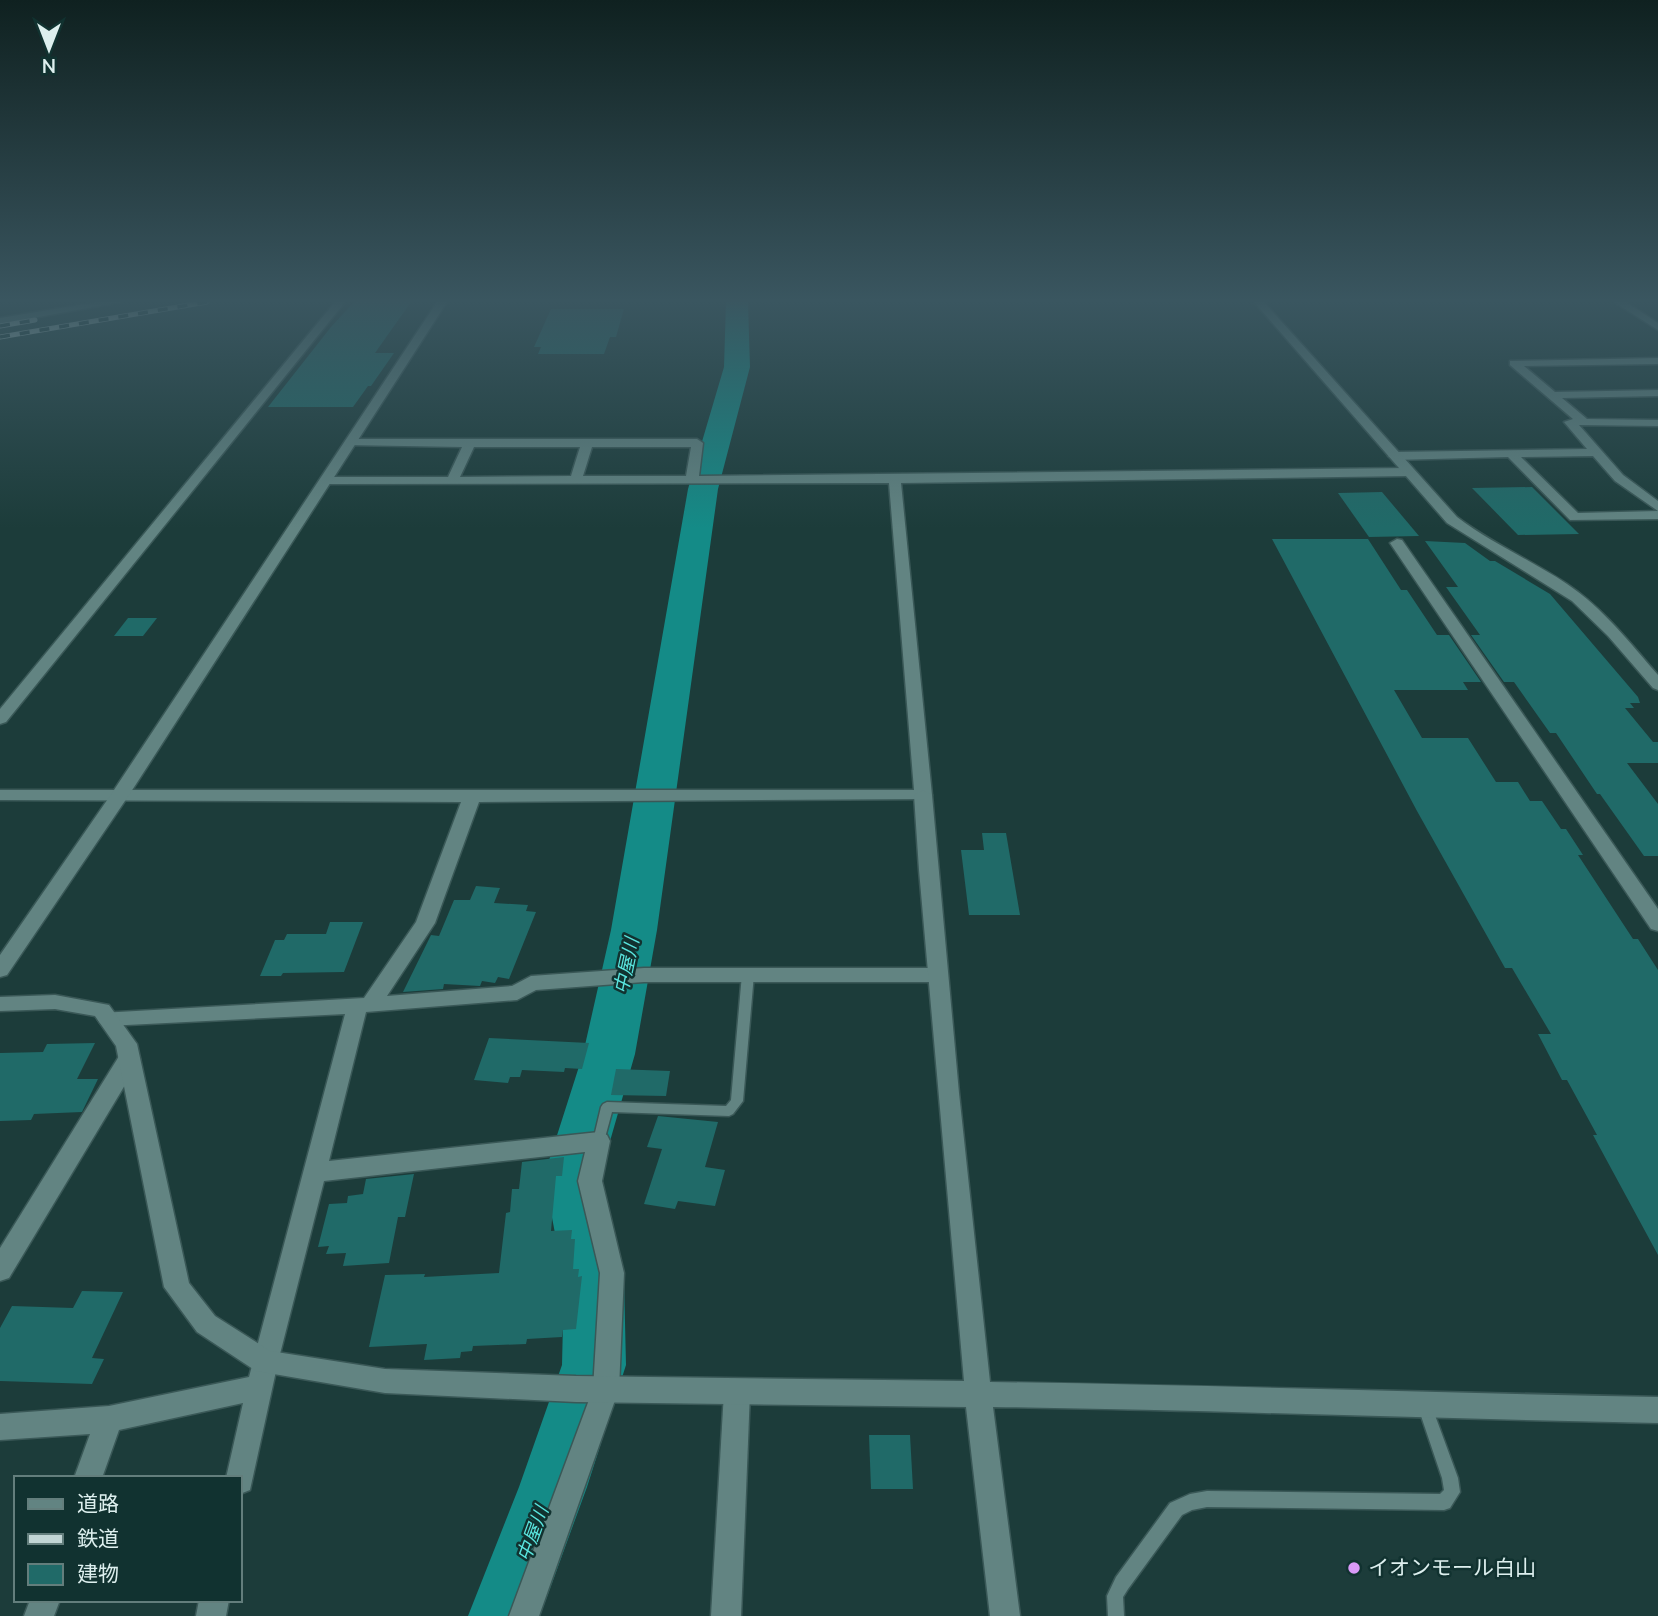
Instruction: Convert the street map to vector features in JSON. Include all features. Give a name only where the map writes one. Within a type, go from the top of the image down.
[{"type":"street","points":[[0,719],[279,377]]},
{"type":"street","points":[[0,970],[120,795],[393,377]]},
{"type":"street","points":[[1325,377],[1435,504],[1468,533],[1564,589],[1588,608],[1658,685]]},
{"type":"street","points":[[1532,377],[1584,422]]},
{"type":"street","points":[[1554,395],[1658,393]]},
{"type":"street","points":[[1658,423],[1570,422],[1619,478],[1658,508]]},
{"type":"street","points":[[350,443],[697,443],[695,479]]},
{"type":"street","points":[[452,481],[470,443]]},
{"type":"street","points":[[576,481],[587,443]]},
{"type":"street","points":[[1394,456],[1596,452]]},
{"type":"street","points":[[1511,454],[1575,517],[1658,515]]},
{"type":"street","points":[[325,481],[895,479],[1408,472]]},
{"type":"street","points":[[895,479],[923,795],[935,975],[979,1395],[997,1525],[1006,1616]]},
{"type":"street","points":[[1397,543],[1658,925]]},
{"type":"street","points":[[0,795],[923,795]]},
{"type":"street","points":[[241,1476],[262,1374],[315,1172],[364,1005],[425,923],[472,796]]},
{"type":"street","points":[[107,1018],[364,1005],[517,993],[531,982],[644,975],[935,975]]},
{"type":"street","points":[[0,1004],[55,1002],[102,1010],[126,1044],[177,1287],[206,1324],[262,1374]]},
{"type":"street","points":[[0,1270],[129,1059]]},
{"type":"street","points":[[315,1172],[567,1143],[598,1142],[590,1181],[612,1273],[593,1389],[524,1616]]},
{"type":"street","points":[[0,1427],[29,1427],[109,1419],[262,1374],[593,1389],[905,1391],[979,1395],[1261,1398],[1425,1407],[1658,1410]]},
{"type":"street","points":[[726,1616],[737,1392]]},
{"type":"street","points":[[89,1476],[109,1419]]},
{"type":"lane","points":[[598,1142],[607,1107],[729,1111],[737,1101],[748,974]]},
{"type":"lane","points":[[1116,1616],[1115,1596],[1122,1583],[1176,1509],[1191,1503],[1207,1499],[1427,1504],[1444,1502],[1452,1492],[1450,1478],[1425,1407]]},
{"type":"building","points":[[291,377],[377,377],[353,407],[268,407]]},
{"type":"building","points":[[1532,487],[1579,534],[1518,535],[1472,488]]},
{"type":"building","points":[[1382,492],[1419,536],[1369,537],[1338,493]]},
{"type":"building","points":[[1272,539],[1368,539],[1401,590],[1407,590],[1437,635],[1449,635],[1481,682],[1463,682],[1468,690],[1394,690],[1422,738],[1468,738],[1496,782],[1518,782],[1530,801],[1542,801],[1561,829],[1566,829],[1583,855],[1578,855],[1633,939],[1638,939],[1658,970],[1658,1255],[1593,1135],[1597,1135],[1567,1080],[1562,1080],[1538,1034],[1551,1034],[1512,968],[1505,968],[1417,811]]},
{"type":"building","points":[[1425,541],[1465,543],[1490,561],[1495,561],[1550,594],[1638,697],[1640,703],[1630,703],[1634,708],[1625,708],[1653,742],[1658,742],[1658,763],[1627,763],[1658,804],[1658,856],[1644,856],[1600,794],[1597,794],[1556,733],[1550,733],[1514,682],[1504,682],[1471,635],[1480,635],[1446,587],[1458,587]]},
{"type":"building","points":[[128,618],[157,618],[143,636],[114,636]]},
{"type":"building","points":[[982,833],[1006,833],[1020,915],[969,915],[961,850],[984,850]]},
{"type":"building","points":[[476,886],[500,888],[494,903],[528,905],[526,911],[536,912],[509,979],[498,977],[495,983],[482,981],[480,986],[444,984],[443,989],[403,992],[431,935],[439,936],[454,900],[470,900]]},
{"type":"building","points":[[330,922],[363,922],[344,972],[260,976],[275,940],[284,940],[287,934],[326,934]]},
{"type":"building","points":[[489,1038],[589,1043],[582,1069],[565,1068],[564,1072],[522,1070],[520,1077],[510,1077],[508,1083],[474,1080]]},
{"type":"building","points":[[95,1043],[77,1079],[98,1079],[82,1112],[34,1114],[31,1120],[0,1121],[0,1053],[43,1052],[47,1044]]},
{"type":"building","points":[[616,1069],[670,1071],[666,1096],[611,1095]]},
{"type":"building","points":[[658,1116],[718,1122],[705,1167],[725,1170],[715,1206],[678,1201],[675,1209],[644,1204],[662,1149],[647,1147]]},
{"type":"building","points":[[564,1157],[562,1176],[556,1176],[551,1231],[572,1230],[571,1239],[575,1239],[573,1269],[579,1269],[578,1277],[582,1276],[576,1329],[563,1330],[562,1337],[527,1339],[526,1344],[473,1346],[472,1351],[461,1352],[460,1358],[424,1360],[427,1344],[369,1347],[385,1275],[425,1274],[424,1277],[499,1273],[506,1213],[510,1212],[512,1189],[519,1189],[522,1162]]},
{"type":"building","points":[[414,1174],[405,1217],[398,1217],[389,1263],[343,1266],[346,1253],[326,1254],[329,1246],[318,1247],[329,1204],[347,1203],[348,1196],[363,1194],[366,1179]]},
{"type":"building","points":[[82,1291],[123,1292],[92,1358],[104,1359],[92,1384],[0,1381],[0,1328],[12,1306],[73,1308]]},
{"type":"building","points":[[869,1435],[910,1435],[913,1489],[871,1489]]},
{"type":"waterway","name":"中屋川","points":[[504,1616],[553,1487],[594,1365],[594,1280],[572,1176],[609,1054],[634,930],[703,489],[734,377]]},
{"type":"place","name":"イオンモール白山","points":[[1354,1568]]}]
